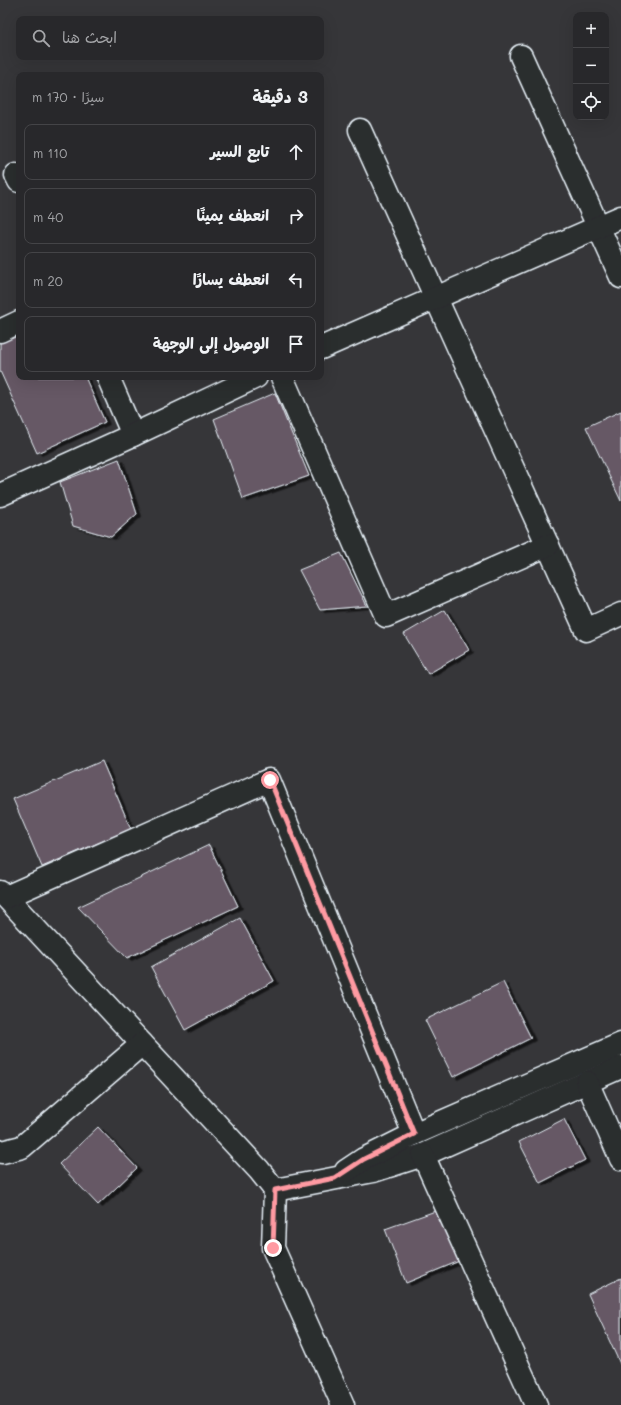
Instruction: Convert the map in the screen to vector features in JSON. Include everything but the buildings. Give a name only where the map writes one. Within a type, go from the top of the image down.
[{"type":"street","points":[[521,56],[621,277]]},
{"type":"street","points":[[360,130],[586,630],[621,614]]},
{"type":"street","points":[[324,347],[621,217]]},
{"type":"street","points":[[0,331],[16,323]]},
{"type":"street","points":[[109,380],[133,435]]},
{"type":"street","points":[[0,495],[250,380]]},
{"type":"street","points":[[283,380],[386,616],[548,545]]},
{"type":"street","points":[[343,1405],[273,1248],[275,1190],[259,1170],[3,895],[270,780],[414,1134]]},
{"type":"street","points":[[0,1151],[2,1152],[22,1147],[142,1044]]},
{"type":"street","points":[[335,1178],[364,1159],[414,1134],[621,1044]]},
{"type":"street","points":[[275,1190],[373,1171],[423,1155],[621,1068]]},
{"type":"street","points":[[587,1082],[621,1159]]},
{"type":"street","points":[[423,1155],[536,1405]]},
{"type":"route","points":[[270,780],[414,1134],[364,1159],[335,1178],[275,1190],[273,1248]]}]
